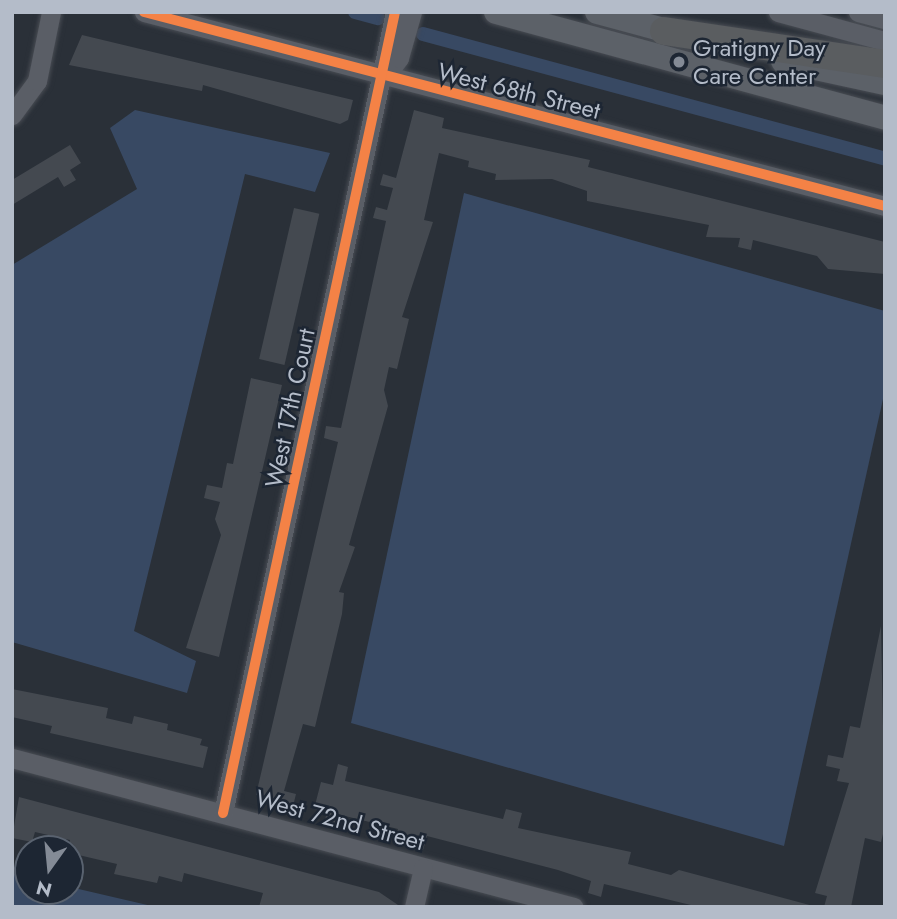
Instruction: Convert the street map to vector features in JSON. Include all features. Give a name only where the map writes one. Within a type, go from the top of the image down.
[{"type":"highway","points":[[664,31],[885,64]]},
{"type":"main road","points":[[496,12],[885,118]]},
{"type":"main road","points":[[597,12],[664,31],[885,83]]},
{"type":"street","points":[[12,115],[37,81],[51,12]]},
{"type":"street","name":"West 68th Street","points":[[144,12],[384,78],[885,205]]},
{"type":"street","name":"West 17th Court","points":[[223,813],[384,78],[395,12]]},
{"type":"street","name":"West 17th Court","points":[[384,78],[398,58],[412,12]]},
{"type":"street","points":[[778,12],[885,41]]},
{"type":"street","points":[[858,12],[885,19]]},
{"type":"street","name":"West 72nd Street","points":[[12,758],[423,867],[515,899],[574,907]]},
{"type":"street","points":[[414,907],[423,867]]},
{"type":"water","points":[[135,110],[330,153],[315,192],[245,174],[134,631],[196,661],[187,693],[12,642],[12,265],[137,189],[110,128]]},
{"type":"water","points":[[464,193],[885,311],[885,390],[784,846],[351,723]]},
{"type":"water","points":[[12,873],[14,905],[84,905],[84,890],[156,907],[12,907]]},
{"type":"building","points":[[82,35],[353,100],[348,120],[340,124],[203,85],[202,91],[69,65]]},
{"type":"building","points":[[414,110],[444,118],[442,128],[590,160],[588,167],[885,242],[885,274],[828,269],[817,256],[753,240],[751,250],[738,247],[740,238],[706,237],[709,225],[587,201],[587,191],[552,179],[495,180],[496,174],[468,167],[469,161],[439,153],[424,220],[433,222],[402,317],[409,319],[397,369],[389,367],[384,390],[388,406],[349,545],[355,547],[339,592],[344,593],[342,614],[315,727],[303,724],[284,791],[296,794],[293,806],[256,795],[338,442],[324,438],[326,426],[341,428],[386,221],[373,218],[376,207],[387,210],[393,188],[380,185],[383,174],[396,178]]},
{"type":"building","points":[[70,145],[81,163],[70,170],[76,180],[64,187],[58,177],[12,205],[12,180]]},
{"type":"building","points":[[294,208],[319,214],[284,365],[259,359]]},
{"type":"building","points":[[251,378],[282,385],[219,657],[186,648],[221,535],[215,519],[220,502],[204,498],[207,485],[222,488],[227,463],[233,464]]},
{"type":"building","points":[[881,626],[885,826],[881,842],[865,838],[851,907],[824,907],[827,896],[815,893],[849,783],[837,781],[840,769],[826,766],[828,755],[843,758],[850,726],[860,728]]},
{"type":"building","points":[[12,689],[108,708],[106,718],[132,724],[134,716],[168,724],[167,730],[202,739],[200,745],[208,747],[203,768],[50,733],[52,726],[12,717]]},
{"type":"building","points":[[338,764],[348,767],[345,781],[503,819],[506,809],[522,813],[518,828],[631,852],[628,864],[671,875],[679,870],[817,907],[699,907],[604,884],[601,897],[588,893],[591,881],[558,870],[427,836],[423,850],[395,843],[398,829],[337,814],[334,827],[324,824],[327,812],[314,809],[321,782],[333,785]]},
{"type":"building","points":[[19,797],[379,892],[401,907],[259,907],[263,893],[184,873],[182,882],[159,876],[157,883],[114,874],[117,864],[84,856],[84,835],[48,835],[35,832],[34,835],[14,835],[12,838]]},
{"type":"waterway","points":[[355,12],[378,18]]},
{"type":"waterway","points":[[423,34],[885,159]]},
{"type":"cycle path","points":[[144,12],[885,206]]},
{"type":"cycle path","points":[[223,813],[395,12]]},
{"type":"place","name":"Gratigny Day Care Center","points":[[679,62]]}]
